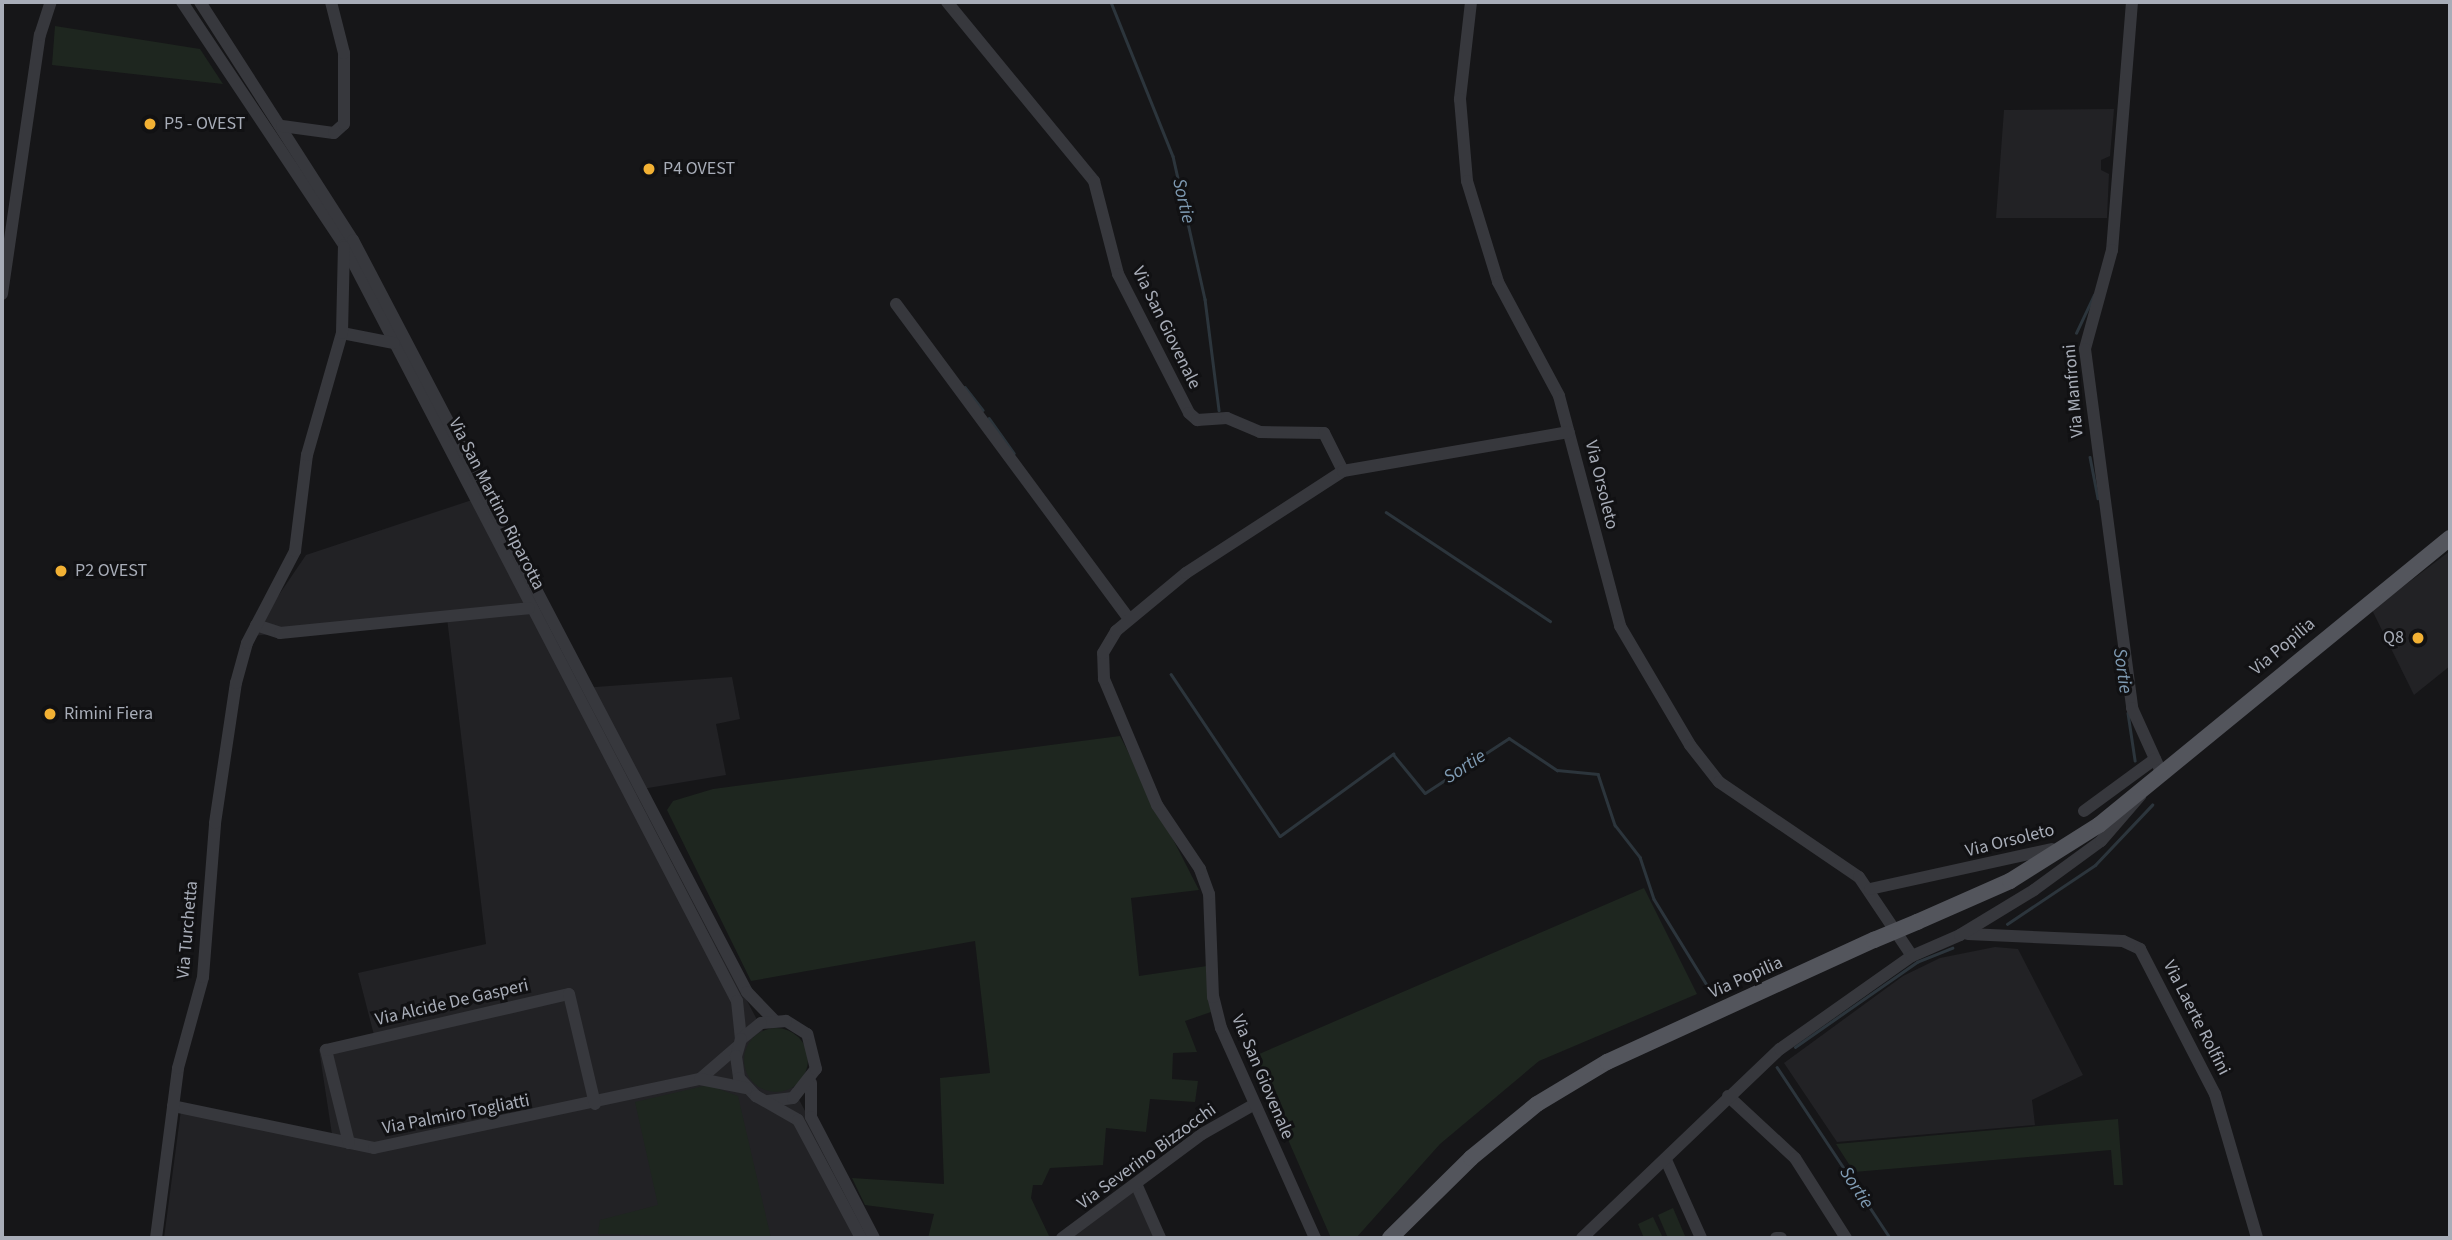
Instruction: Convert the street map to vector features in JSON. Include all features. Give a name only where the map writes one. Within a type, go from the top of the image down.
[{"type":"main road","name":"Via Popilia","points":[[1390,1238],[1471,1158],[1537,1104],[1607,1062],[2010,881],[2076,841],[2143,790],[2158,766],[2450,538]]},
{"type":"street","points":[[2,294],[40,35],[51,2]]},
{"type":"street","name":"Via San Martino Riparotta","points":[[182,2],[344,245],[529,608],[737,1000],[740,1042]]},
{"type":"street","name":"Via San Martino Riparotta","points":[[200,2],[282,125],[353,240],[747,992],[774,1020]]},
{"type":"street","points":[[282,125],[334,133],[344,124],[344,53],[331,2]]},
{"type":"street","name":"Via San Giovenale","points":[[947,2],[1094,181],[1118,274],[1189,414],[1197,420],[1227,418],[1260,432],[1324,433],[1343,471]]},
{"type":"street","name":"Via Orsoleto","points":[[1471,2],[1460,99],[1467,181],[1498,282],[1559,396],[1620,626],[1690,745],[1740,800],[1830,852],[1870,889],[1912,956]]},
{"type":"street","name":"Via Manfroni","points":[[2132,2],[2112,250],[2085,349],[2132,708],[2158,766]]},
{"type":"street","name":"Via Turchetta","points":[[156,1238],[173,1106],[203,977],[215,823],[236,683],[256,625],[295,551],[307,455],[342,332],[344,245]]},
{"type":"street","points":[[895,304],[1129,619]]},
{"type":"street","points":[[342,332],[394,344]]},
{"type":"street","name":"Via San Giovenale","points":[[1315,1238],[1253,1105],[1213,997],[1209,894],[1200,869],[1157,805],[1104,679],[1103,653],[1129,619],[1186,573],[1343,471],[1569,432]]},
{"type":"street","points":[[256,625],[280,633],[529,608]]},
{"type":"street","name":"Via Popilia","points":[[2084,811],[2158,766]]},
{"type":"street","name":"Via Popilia","points":[[1582,1238],[1780,1049],[1912,956],[1960,935],[2101,841],[2143,790]]},
{"type":"street","name":"Via Orsoleto","points":[[1870,889],[2024,859],[2076,841]]},
{"type":"street","name":"Via Laerte Rolfini","points":[[1960,935],[2123,941],[2140,948],[2215,1094],[2257,1238]]},
{"type":"street","name":"Via Alcide De Gasperi","points":[[349,1143],[326,1050],[569,993],[596,1104]]},
{"type":"street","points":[[701,1079],[740,1042],[774,1020],[807,1034],[817,1057],[811,1081],[811,1117],[874,1238]]},
{"type":"street","points":[[740,1042],[736,1067],[746,1088],[798,1120],[861,1238]]},
{"type":"street","name":"Via Palmiro Togliatti","points":[[173,1106],[349,1143],[402,1146],[701,1079],[746,1088]]},
{"type":"street","points":[[768,1101],[793,1098],[811,1081]]},
{"type":"street","points":[[1728,1096],[1795,1157],[1846,1238]]},
{"type":"street","name":"Via Severino Bizzocchi","points":[[1062,1238],[1137,1186],[1202,1134],[1253,1105]]},
{"type":"street","points":[[1666,1160],[1702,1238]]},
{"type":"street","points":[[1137,1186],[1160,1238]]},
{"type":"shaded area","points":[[55,26],[200,49],[223,84],[52,65]]},
{"type":"shaded area","points":[[2114,109],[2110,156],[2101,160],[2101,170],[2109,174],[2107,218],[1996,218],[2004,110]]},
{"type":"shaded area","points":[[478,498],[582,688],[732,677],[740,719],[716,724],[726,775],[636,790],[872,1238],[164,1238],[181,1110],[333,1141],[319,1049],[375,1039],[358,973],[486,944],[447,618],[251,636],[306,555]]},
{"type":"shaded area","name":"Q8","points":[[2450,551],[2450,666],[2414,695],[2372,610]]},
{"type":"shaded area","points":[[1120,736],[1199,890],[1131,898],[1139,976],[1207,966],[1211,1012],[1185,1021],[1197,1052],[1173,1053],[1172,1079],[1198,1081],[1195,1102],[1150,1099],[1146,1132],[1106,1128],[1103,1165],[1050,1168],[1042,1185],[1033,1185],[1031,1198],[1050,1238],[928,1238],[934,1214],[865,1205],[852,1178],[944,1184],[940,1078],[990,1073],[975,941],[751,981],[667,810],[673,801],[713,789]]},
{"type":"shaded area","points":[[1644,888],[1697,994],[1539,1061],[1440,1144],[1356,1238],[1331,1238],[1252,1057]]},
{"type":"shaded area","points":[[1995,947],[2018,949],[2083,1075],[2032,1100],[2035,1125],[1837,1142],[1784,1063],[1903,976],[1940,958]]},
{"type":"shaded area","points":[[770,1028],[782,1028],[799,1037],[806,1048],[806,1072],[799,1083],[782,1092],[770,1092],[758,1087],[749,1078],[744,1066],[744,1054],[749,1042],[758,1033]]},
{"type":"shaded area","points":[[708,1085],[738,1096],[771,1238],[598,1234],[600,1220],[658,1205],[635,1102]]},
{"type":"shaded area","points":[[2118,1119],[2123,1185],[2114,1185],[2111,1150],[1854,1172],[1836,1144]]},
{"type":"shaded area","points":[[1140,1186],[1167,1238],[1065,1238]]},
{"type":"shaded area","points":[[1673,1208],[1685,1236],[1679,1238],[1668,1238],[1658,1215]]},
{"type":"shaded area","points":[[1653,1217],[1663,1238],[1644,1238],[1638,1224]]},
{"type":"waterway","name":"Sortie","points":[[1111,2],[1173,156],[1205,299],[1219,410]]},
{"type":"waterway","name":"Sortie","points":[[2076,333],[2094,295]]},
{"type":"waterway","name":"Sortie","points":[[965,387],[983,410]]},
{"type":"waterway","name":"Sortie","points":[[989,418],[1014,453]]},
{"type":"waterway","name":"Sortie","points":[[2090,457],[2098,498]]},
{"type":"waterway","name":"Sortie","points":[[1386,512],[1550,621]]},
{"type":"waterway","name":"Sortie","points":[[1171,674],[1280,836],[1393,754],[1425,793],[1509,738],[1557,770],[1598,774],[1615,825],[1640,857],[1654,899],[1707,985]]},
{"type":"waterway","name":"Sortie","points":[[2128,713],[2135,760]]},
{"type":"waterway","name":"Sortie","points":[[2007,924],[2095,865],[2152,805]]},
{"type":"waterway","name":"Sortie","points":[[1795,1047],[1917,962],[1952,948]]},
{"type":"waterway","name":"Sortie","points":[[1777,1067],[1890,1238]]},
{"type":"place","name":"P5 - OVEST","points":[[150,124]]},
{"type":"place","name":"P4 OVEST","points":[[649,169]]},
{"type":"place","name":"P2 OVEST","points":[[61,571]]},
{"type":"place","name":"Q8","points":[[2418,638]]},
{"type":"place","name":"Rimini Fiera","points":[[50,714]]}]
